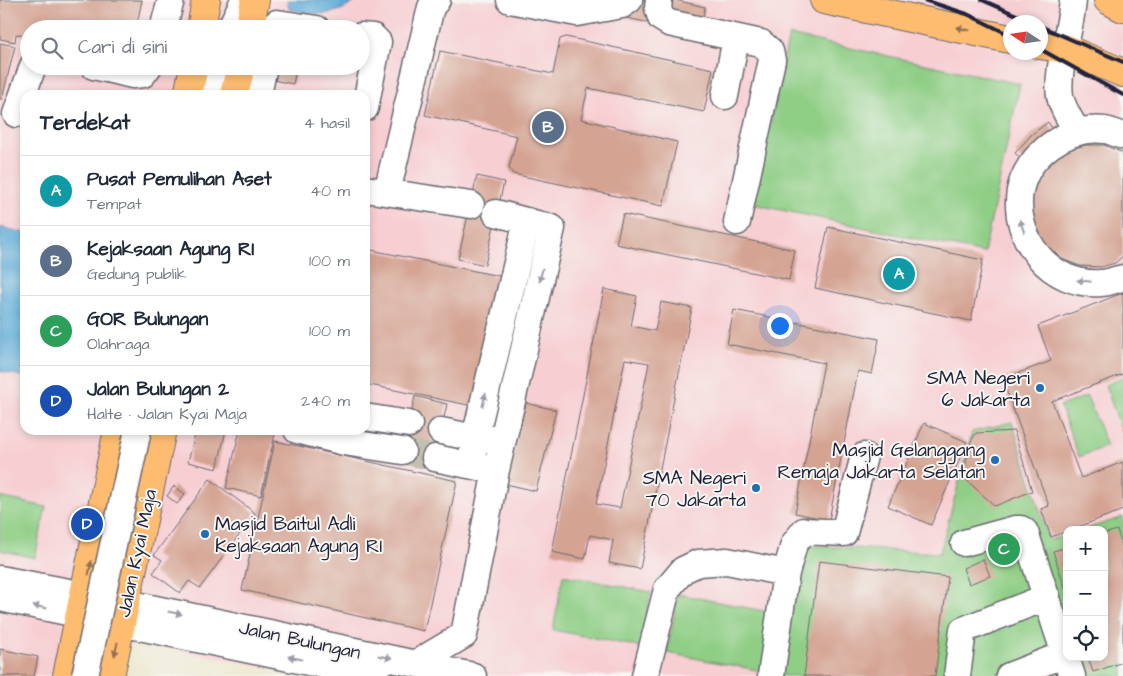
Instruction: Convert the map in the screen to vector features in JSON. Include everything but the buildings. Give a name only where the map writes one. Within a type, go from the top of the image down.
[{"type":"main road","points":[[203,20],[206,0]]},
{"type":"main road","points":[[251,20],[255,0]]},
{"type":"main road","points":[[824,0],[1003,38]]},
{"type":"main road","points":[[1108,0],[1123,8]]},
{"type":"main road","points":[[1053,47],[1123,73]]},
{"type":"main road","points":[[189,90],[192,75]]},
{"type":"main road","points":[[235,90],[239,75]]},
{"type":"main road","points":[[67,676],[117,435]]},
{"type":"main road","name":"Jalan Kyai Maja","points":[[110,676],[161,435]]},
{"type":"street","points":[[165,20],[171,0]]},
{"type":"street","points":[[215,0],[216,20]]},
{"type":"street","points":[[234,20],[244,0]]},
{"type":"street","points":[[437,0],[430,7],[376,191],[471,205]]},
{"type":"street","points":[[510,0],[577,13],[622,5],[629,0]]},
{"type":"street","points":[[659,0],[658,8],[661,18],[670,24],[761,43],[770,51],[772,60],[736,222]]},
{"type":"street","points":[[1073,0],[1071,23],[1053,47],[1060,99],[1077,132]]},
{"type":"street","points":[[369,90],[378,42],[370,37]]},
{"type":"street","points":[[725,96],[736,38]]},
{"type":"street","points":[[24,90],[29,75]]},
{"type":"street","points":[[210,90],[213,75]]},
{"type":"street","points":[[259,90],[262,75]]},
{"type":"street","points":[[14,114],[20,99]]},
{"type":"street","points":[[1123,136],[1105,130],[1077,132],[1051,144],[1032,164],[1020,190],[1020,219],[1029,245],[1048,267],[1073,280],[1100,283],[1123,278]]},
{"type":"street","points":[[483,468],[504,440],[552,228],[496,213]]},
{"type":"street","points":[[415,664],[464,634],[483,468],[475,438],[527,221]]},
{"type":"street","points":[[370,418],[409,424]]},
{"type":"street","points":[[441,430],[475,438],[504,440]]},
{"type":"street","points":[[85,676],[137,435]]},
{"type":"street","points":[[317,435],[344,442],[402,451]]},
{"type":"street","points":[[772,676],[786,573],[794,544],[804,531],[844,533],[864,456]]},
{"type":"street","points":[[434,458],[483,468]]},
{"type":"street","points":[[964,543],[1020,528],[1025,532],[1030,543],[1069,665],[1009,676]]},
{"type":"street","points":[[645,676],[668,589],[683,570],[698,563],[727,561],[786,573]]},
{"type":"street","points":[[0,579],[82,606]]},
{"type":"street","points":[[957,676],[963,630],[1047,597]]},
{"type":"street","points":[[0,598],[82,606],[124,613]]},
{"type":"street","name":"Jalan Bulungan","points":[[124,613],[415,664],[473,676]]},
{"type":"street","name":"Jalan Bulungan","points":[[124,613],[327,671],[376,676]]},
{"type":"shaded area","points":[[0,0],[1123,0],[1123,676],[315,676],[131,642],[122,676],[0,676]]},
{"type":"green space","points":[[789,35],[1020,84],[984,253],[753,204]]},
{"type":"green space","points":[[1123,378],[1123,434],[1105,385]]},
{"type":"green space","points":[[1087,396],[1107,446],[1079,457],[1060,406]]},
{"type":"green space","points":[[1012,422],[1049,540],[1063,536],[1063,661],[1108,661],[1108,526],[1095,526],[1123,517],[1123,676],[779,676],[799,545],[940,553],[972,432]]},
{"type":"green space","points":[[0,497],[46,507],[35,558],[0,550]]},
{"type":"green space","points":[[563,575],[651,592],[640,647],[553,630]]},
{"type":"green space","points":[[678,594],[774,613],[762,671],[667,653]]},
{"type":"water","points":[[287,0],[358,0],[341,10],[317,14],[289,9]]},
{"type":"water","points":[[0,227],[20,232],[20,376],[0,371]]},
{"type":"tunnel","points":[[402,451],[435,458]]},
{"type":"railway","points":[[924,0],[967,14],[1003,32]]},
{"type":"railway","points":[[982,0],[1017,15]]},
{"type":"railway","points":[[1048,29],[1123,62]]},
{"type":"railway","points":[[1048,53],[1123,95]]},
{"type":"place","name":"Kejaksaan Agung RI","points":[[548,127]]},
{"type":"place","name":"Pusat Pemulihan Aset","points":[[899,274]]},
{"type":"place","name":"SMA Negeri 6 Jakarta","points":[[1040,388]]},
{"type":"place","name":"Masjid Gelanggang Remaja Jakarta Selatan","points":[[995,460]]},
{"type":"place","name":"SMA Negeri 70 Jakarta","points":[[756,488]]},
{"type":"place","name":"Jalan Bulungan 2","points":[[87,524]]},
{"type":"place","name":"Masjid Baitul Adli Kejaksaan Agung RI","points":[[205,534]]},
{"type":"place","name":"GOR Bulungan","points":[[1004,549]]}]
